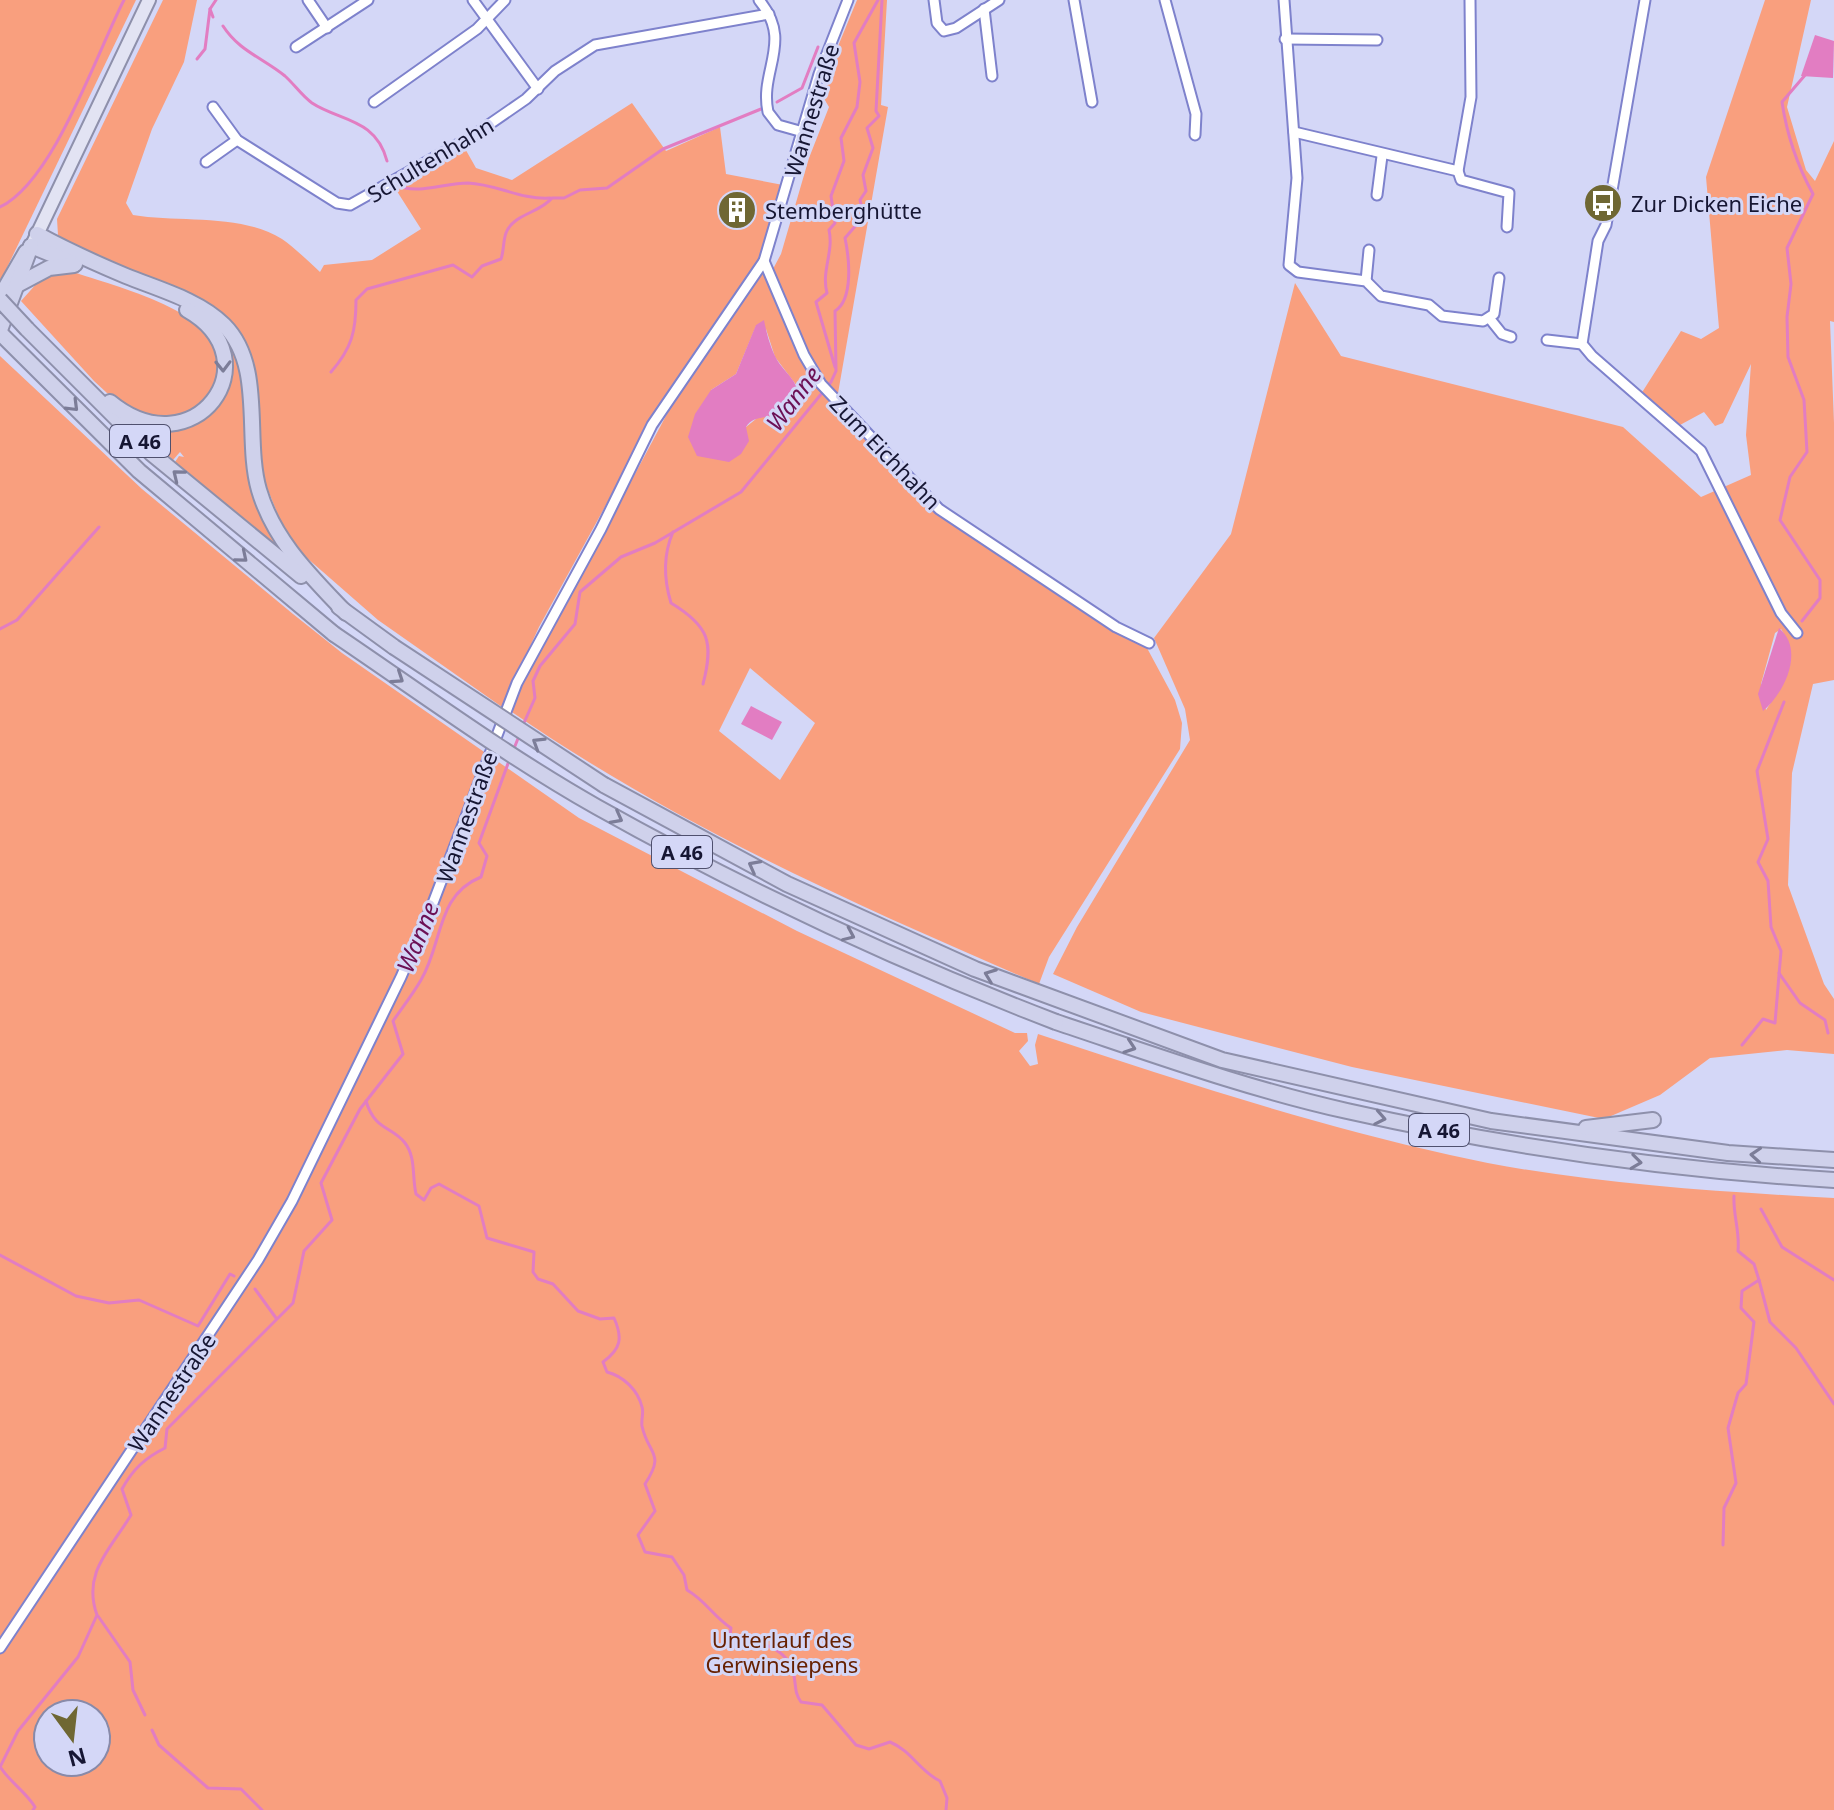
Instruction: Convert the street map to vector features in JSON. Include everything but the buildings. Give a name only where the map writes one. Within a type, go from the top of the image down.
[{"type":"highway","points":[[34,240],[77,265],[200,318],[220,343],[225,363],[221,388],[212,404],[194,419],[176,425],[157,425],[122,412],[48,350]]},
{"type":"highway","points":[[0,332],[34,240]]},
{"type":"highway","points":[[0,298],[16,264],[34,240]]},
{"type":"highway","points":[[34,240],[190,302],[226,327],[246,367],[252,456],[267,512],[294,557],[348,614]]},
{"type":"highway","points":[[19,284],[49,268],[77,265]]},
{"type":"highway","name":"A 46","points":[[0,298],[151,453],[348,614],[525,735],[632,800],[787,884],[975,969],[1222,1060],[1491,1121],[1713,1151],[1834,1160]]},
{"type":"highway","name":"A 46","points":[[0,332],[139,471],[334,634],[513,756],[621,820],[779,904],[974,991],[1056,1022],[1219,1077],[1345,1111],[1608,1158],[1741,1174],[1834,1180]]},
{"type":"highway","points":[[1491,1121],[1600,1129],[1653,1120]]},
{"type":"main road","points":[[34,240],[149,0]]},
{"type":"street","points":[[308,0],[327,28]]},
{"type":"street","points":[[296,47],[368,0]]},
{"type":"street","points":[[473,0],[538,89],[555,71],[595,45],[769,14]]},
{"type":"street","points":[[374,102],[472,33],[505,0]]},
{"type":"street","points":[[759,0],[769,14],[776,44],[768,112],[778,125],[803,132]]},
{"type":"street","name":"Wannestraße","points":[[0,1648],[277,1228],[401,977],[433,903],[517,683],[601,529],[652,425],[764,261],[819,74],[848,0]]},
{"type":"street","points":[[934,0],[935,20],[944,31],[956,28],[999,0]]},
{"type":"street","points":[[1074,0],[1092,102]]},
{"type":"street","points":[[1165,0],[1196,114],[1195,135]]},
{"type":"street","points":[[1284,0],[1297,183],[1289,265],[1298,272],[1366,281],[1381,296],[1429,305],[1440,315],[1490,319],[1502,334],[1511,337]]},
{"type":"street","points":[[1470,0],[1471,97],[1458,171],[1461,180],[1509,193],[1507,227]]},
{"type":"street","points":[[1582,344],[1598,241],[1606,225],[1630,101],[1645,0]]},
{"type":"street","points":[[984,9],[992,76]]},
{"type":"street","points":[[1285,39],[1377,40]]},
{"type":"street","name":"Schultenhahn","points":[[213,107],[237,140],[337,203],[350,205],[471,137],[538,89]]},
{"type":"street","points":[[1294,132],[1382,156],[1458,171]]},
{"type":"street","points":[[206,162],[237,140]]},
{"type":"street","points":[[1377,195],[1382,156]]},
{"type":"street","points":[[1366,281],[1369,250]]},
{"type":"street","name":"Zum Eichhahn","points":[[764,261],[804,355],[821,384],[939,509],[1116,627],[1149,643]]},
{"type":"street","points":[[1490,319],[1499,278]]},
{"type":"street","points":[[1547,340],[1582,344],[1701,451],[1781,613],[1797,633]]},
{"type":"green space","points":[[0,0],[136,0],[1,280],[0,278]]},
{"type":"green space","points":[[163,0],[197,0],[184,62],[152,129],[126,203],[133,215],[229,222],[265,231],[282,239],[320,272],[324,265],[372,260],[421,229],[393,185],[463,145],[476,168],[512,180],[632,103],[666,151],[720,127],[726,174],[783,185],[761,260],[663,401],[539,627],[502,707],[378,620],[299,551],[280,520],[264,480],[256,440],[254,400],[222,317],[94,260],[58,235],[57,219]]},
{"type":"green space","points":[[857,0],[887,0],[881,105],[888,107],[837,399],[807,354],[773,269],[781,254],[809,158],[829,107],[823,97],[827,73]]},
{"type":"green space","points":[[1765,0],[1811,0],[1787,107],[1806,170],[1815,181],[1834,141],[1834,322],[1830,321],[1834,423],[1834,680],[1813,684],[1792,773],[1788,885],[1824,984],[1834,999],[1834,1054],[1787,1050],[1710,1058],[1660,1095],[1604,1119],[1352,1067],[1141,1012],[1053,974],[1077,927],[1190,740],[1185,709],[1154,638],[1231,534],[1295,283],[1341,356],[1623,427],[1701,497],[1751,475],[1746,435],[1751,364],[1723,423],[1715,426],[1704,412],[1680,425],[1641,394],[1681,331],[1701,339],[1719,328],[1706,177]],"holes":[[[1781,629],[1790,652],[1788,671],[1766,710],[1761,684],[1775,633]]]},
{"type":"green space","points":[[765,266],[804,359],[832,402],[938,512],[1147,648],[1175,700],[1182,723],[1180,749],[1049,957],[1039,984],[901,924],[701,826],[572,752],[509,710],[683,384]],"holes":[[[756,326],[766,329],[775,357],[797,386],[746,427],[711,390],[736,374]],[[750,668],[815,723],[780,780],[719,731]]]},
{"type":"green space","points":[[73,272],[164,304],[206,331],[218,348],[221,368],[203,408],[164,422],[120,405],[94,381],[21,301],[46,273]]},
{"type":"green space","points":[[206,318],[232,347],[238,360],[249,451],[288,560],[175,462],[179,456],[184,457],[180,452],[173,460],[133,423],[168,427],[188,423],[205,409],[227,382]]},
{"type":"green space","name":"Unterlauf des Gerwinsiepens","points":[[0,356],[142,489],[293,614],[342,653],[579,818],[797,931],[1015,1033],[1027,1033],[1028,1041],[1019,1051],[1030,1066],[1038,1064],[1035,1045],[1038,1034],[1294,1115],[1497,1165],[1689,1189],[1834,1198],[1834,1810],[0,1810]]},
{"type":"water","points":[[1815,35],[1834,41],[1833,78],[1801,76]]},
{"type":"water","points":[[764,320],[775,356],[796,385],[797,398],[788,411],[751,422],[746,427],[749,441],[741,454],[729,462],[697,456],[688,437],[695,414],[711,390],[736,374],[756,325]]},
{"type":"water","points":[[1779,628],[1791,648],[1789,671],[1778,693],[1763,711],[1758,694]]},
{"type":"water","points":[[751,706],[782,722],[772,740],[741,724]]},
{"type":"waterway","points":[[0,207],[20,193],[56,144],[124,0]]},
{"type":"waterway","points":[[210,9],[216,0]]},
{"type":"waterway","points":[[835,367],[816,302],[827,293],[825,277],[829,230],[835,223],[831,196],[844,161],[841,138],[857,107],[860,82],[854,43],[878,0]]},
{"type":"waterway","name":"Wanne","points":[[523,725],[535,698],[533,681],[540,666],[575,624],[580,592],[621,557],[655,543],[741,492],[831,382],[836,371],[835,311],[848,288],[845,238],[864,216],[860,200],[866,191],[863,175],[873,148],[867,128],[879,116],[876,111],[882,0]]},
{"type":"waterway","points":[[197,59],[205,49],[210,9],[213,17]]},
{"type":"waterway","points":[[223,26],[236,42],[285,76],[312,103],[366,128],[382,147],[387,161]]},
{"type":"waterway","points":[[777,102],[802,88],[818,47]]},
{"type":"waterway","points":[[1802,621],[1820,598],[1820,580],[1780,520],[1790,477],[1807,452],[1804,400],[1788,357],[1787,317],[1791,284],[1787,248],[1813,194],[1793,150],[1782,102],[1806,74]]},
{"type":"waterway","points":[[331,372],[351,339],[356,300],[367,289],[453,265],[472,277],[482,266],[501,259],[506,233],[514,222],[552,198],[564,198],[580,190],[607,188],[663,149],[761,109]]},
{"type":"waterway","points":[[405,188],[468,183],[529,197],[550,198]]},
{"type":"waterway","points":[[0,629],[17,620],[99,527]]},
{"type":"waterway","points":[[673,532],[666,559],[669,594],[671,603],[694,619],[705,636],[708,657],[703,684]]},
{"type":"waterway","points":[[1742,1045],[1763,1019],[1775,1023],[1781,951],[1771,927],[1768,881],[1758,862],[1768,839],[1757,771],[1784,702]]},
{"type":"waterway","name":"Wanne","points":[[513,751],[519,736]]},
{"type":"waterway","name":"Wanne","points":[[0,1767],[18,1731],[78,1657],[97,1615],[93,1587],[100,1562],[131,1515],[122,1489],[126,1482],[140,1465],[165,1448],[167,1429],[293,1303],[304,1251],[332,1220],[321,1183],[360,1109],[403,1054],[393,1021],[428,966],[448,908],[466,885],[481,877],[487,856],[479,843],[510,758]]},
{"type":"waterway","points":[[1779,973],[1800,1003],[1825,1020],[1828,1033]]},
{"type":"waterway","points":[[366,1101],[374,1118],[405,1143],[412,1161],[416,1194],[424,1200],[431,1188],[439,1184],[479,1206],[487,1238],[534,1252],[533,1272],[538,1279],[553,1284],[578,1311],[600,1319],[614,1318],[619,1343],[603,1362],[607,1372],[624,1380],[637,1395],[643,1409],[642,1426],[655,1459],[645,1484],[655,1511],[638,1535],[645,1552],[672,1557],[684,1575],[687,1590],[731,1628],[730,1635],[768,1646],[784,1656],[793,1672],[801,1702],[822,1705],[856,1745],[869,1749],[890,1742],[904,1750],[940,1781],[947,1798],[946,1810]]},
{"type":"waterway","points":[[1723,1545],[1724,1508],[1736,1483],[1728,1428],[1738,1393],[1746,1384],[1754,1322],[1741,1308],[1742,1291],[1759,1280],[1754,1264],[1738,1251],[1734,1196]]},
{"type":"waterway","points":[[1761,1209],[1782,1247],[1834,1280]]},
{"type":"waterway","points":[[0,1255],[76,1296],[109,1303],[139,1300],[198,1326],[230,1274],[234,1276]]},
{"type":"waterway","points":[[1759,1280],[1770,1322],[1796,1348],[1834,1404]]},
{"type":"waterway","points":[[255,1289],[276,1318]]},
{"type":"waterway","points":[[98,1616],[130,1662],[133,1690],[145,1715]]},
{"type":"waterway","points":[[152,1730],[159,1745],[208,1788],[241,1789],[262,1810]]},
{"type":"waterway","points":[[1,1768],[31,1801],[35,1807],[33,1810]]},
{"type":"place","name":"Zur Dicken Eiche","points":[[1603,203]]},
{"type":"place","name":"Stemberghütte","points":[[737,210]]}]
